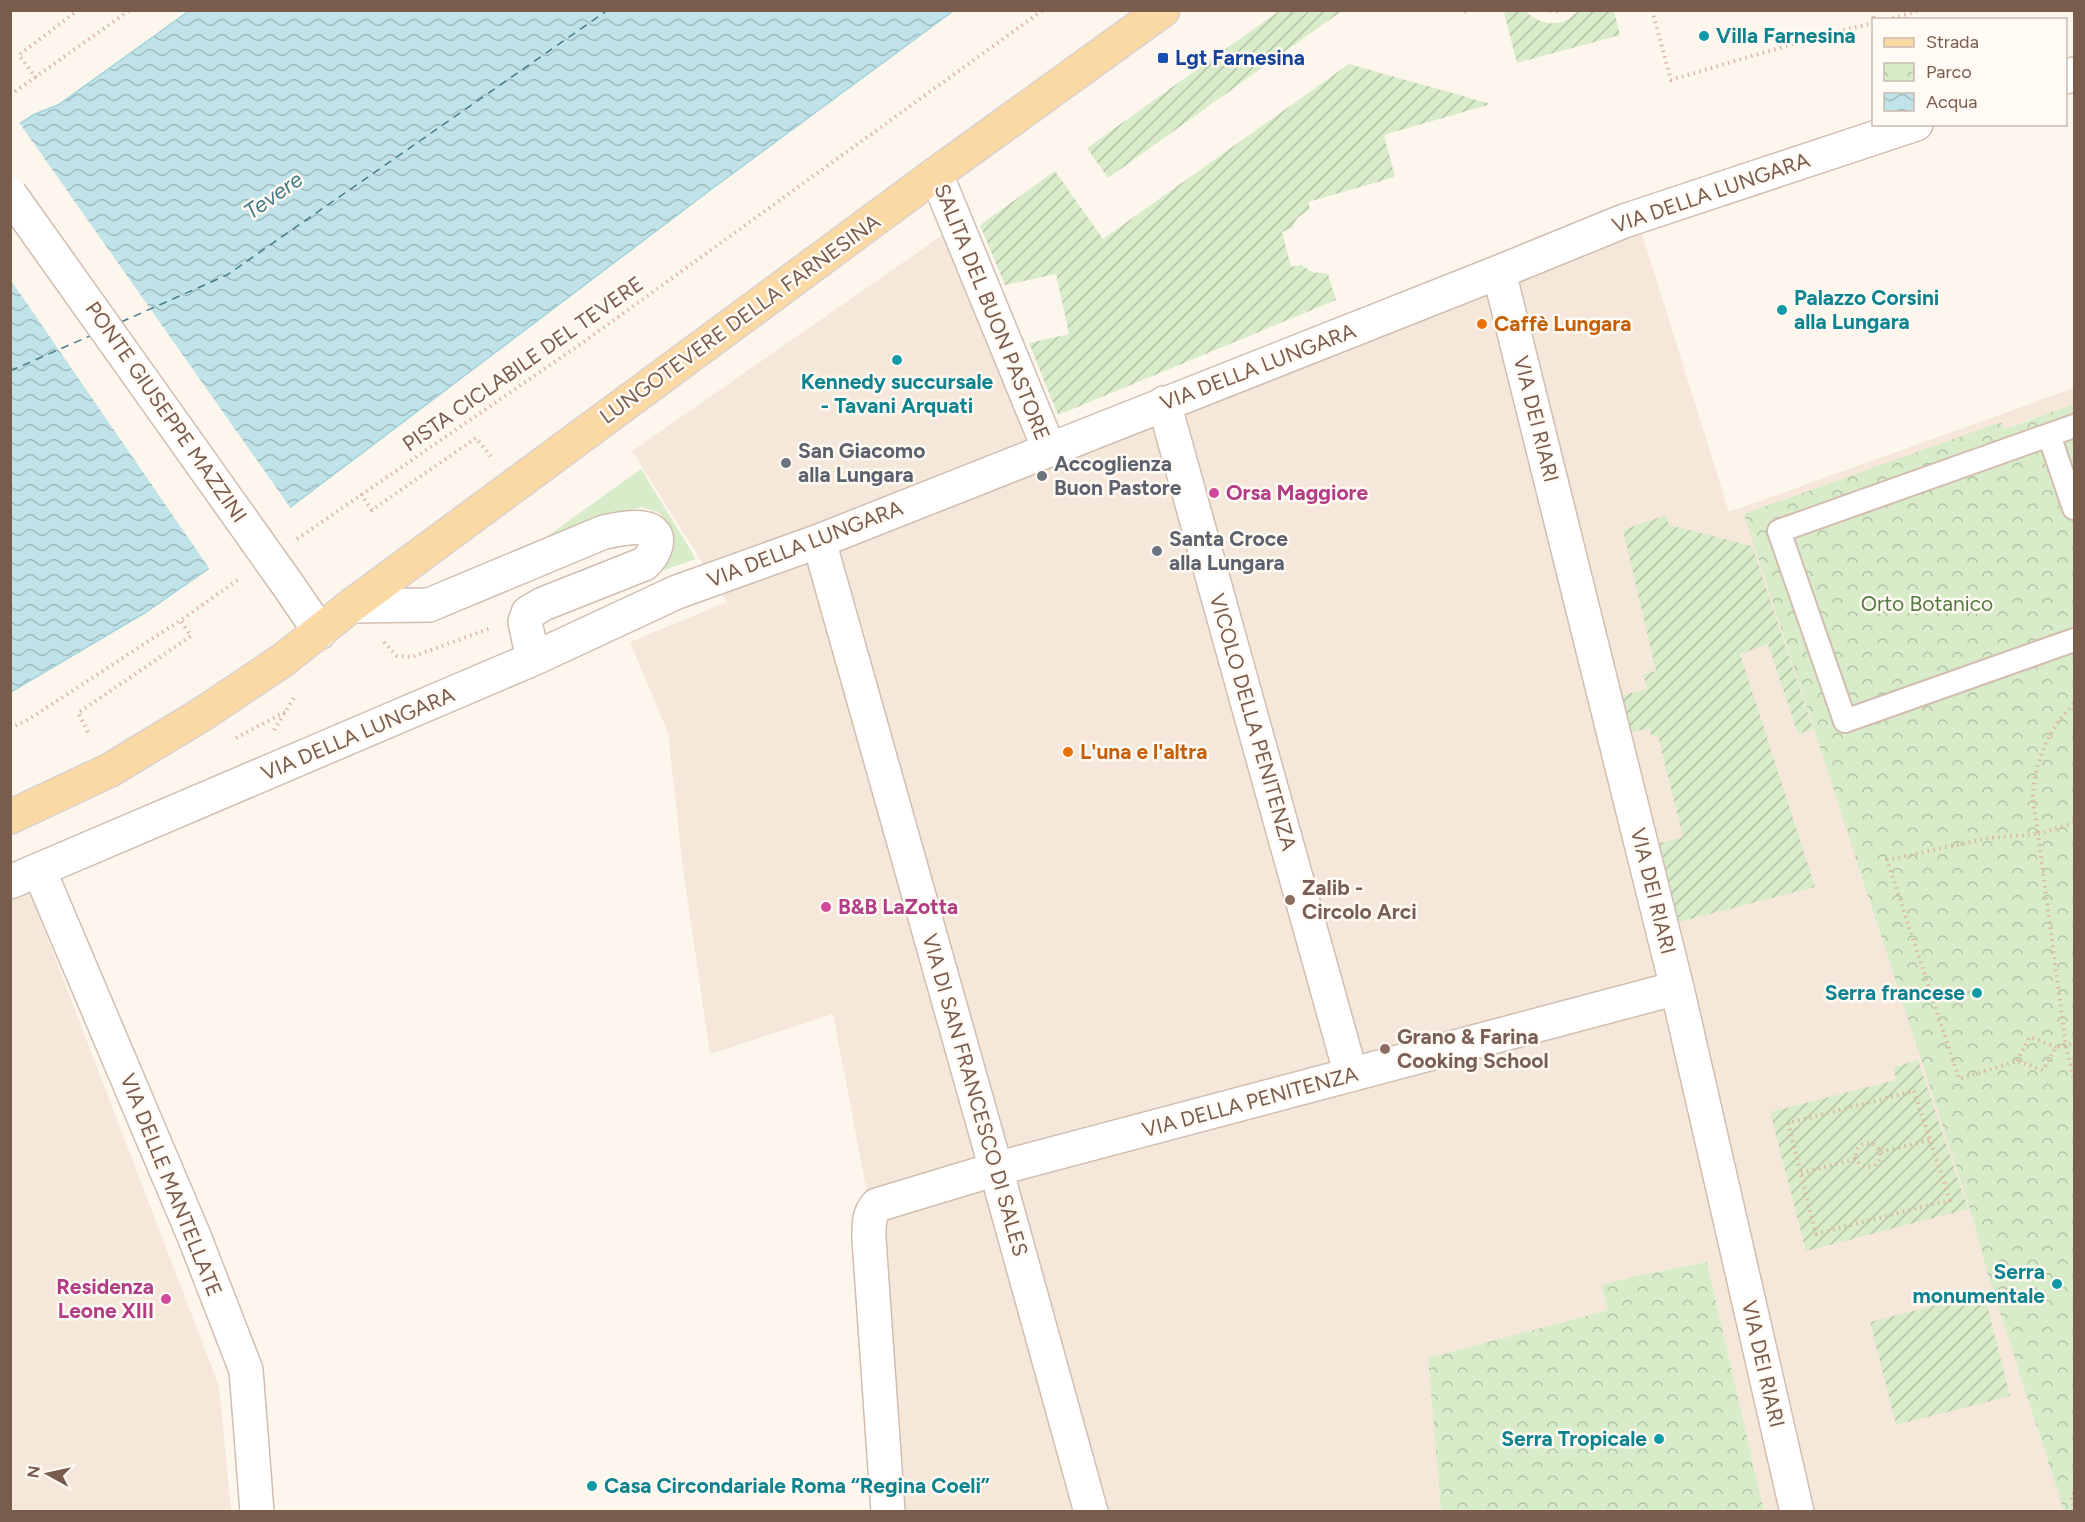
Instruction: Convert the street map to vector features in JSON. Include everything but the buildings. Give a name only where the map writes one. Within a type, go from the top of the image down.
[{"type":"main road","name":"LUNGOTEVERE DELLA FARNESINA","points":[[10,817],[110,770],[201,715],[283,660],[351,606],[936,174],[1163,10]]},
{"type":"street","name":"VIA DELLA LUNGARA","points":[[25,876],[578,638],[659,619],[726,592],[819,541],[1164,403],[1624,221],[1910,126]]},
{"type":"street","name":"SALITA DEL BUON PASTORE","points":[[936,174],[1049,449]]},
{"type":"street","name":"PONTE GIUSEPPE MAZZINI","points":[[10,194],[320,632]]},
{"type":"street","name":"VIA DEI RIARI","points":[[1499,272],[1677,988],[1797,1512]]},
{"type":"street","name":"VICOLO DELLA PENITENZA","points":[[1164,403],[1351,1075]]},
{"type":"street","points":[[351,606],[429,605],[604,532],[622,528],[645,528],[653,532],[657,539],[657,546],[653,557],[644,564],[543,604],[528,613],[525,622],[533,658]]},
{"type":"street","name":"VIA DI SAN FRANCESCO DI SALES","points":[[819,541],[1091,1512]]},
{"type":"street","name":"VIA DELLE MANTELLATE","points":[[25,876],[194,1236],[246,1370],[257,1512]]},
{"type":"street","name":"VIA DELLA PENITENZA","points":[[888,1512],[869,1239],[869,1221],[877,1204],[996,1169],[1677,988]]},
{"type":"lane","points":[[2074,426],[1779,531],[1845,721],[2074,640]]},
{"type":"lane","points":[[2049,435],[2074,508]]},
{"type":"path","points":[[36,78],[19,55],[78,10]]},
{"type":"path","points":[[10,96],[130,10]]},
{"type":"path","name":"PISTA CICLABILE DEL TEVERE","points":[[294,540],[595,334],[1043,10]]},
{"type":"path","points":[[1544,10],[1555,12],[1561,10]]},
{"type":"path","points":[[1652,10],[1671,80],[1872,22]]},
{"type":"path","points":[[1894,18],[1920,10]]},
{"type":"path","points":[[361,494],[372,510],[476,438]]},
{"type":"path","points":[[10,729],[26,721],[181,620],[247,574]]},
{"type":"path","points":[[88,732],[78,713],[191,636],[181,620]]},
{"type":"path","points":[[412,657],[486,629]]},
{"type":"path","points":[[269,738],[296,696]]},
{"type":"path","points":[[2074,704],[2060,717],[2041,753],[2033,793],[2066,1046],[2074,1079]]},
{"type":"path","points":[[2056,1047],[2043,1070],[2017,1061],[1959,1079],[1887,860],[1988,838],[2038,834],[2074,823]]},
{"type":"path","points":[[2017,1061],[2030,1037],[2056,1047],[2074,1043]]},
{"type":"path","points":[[1914,1091],[1930,1140],[1950,1200],[1816,1234],[1788,1123],[1914,1091]]},
{"type":"path","points":[[1881,1152],[1930,1140]]},
{"type":"path","points":[[1865,1143],[1875,1144],[1881,1152],[1879,1162],[1872,1168],[1862,1167],[1856,1159],[1857,1149],[1865,1143]]},
{"type":"path","points":[[1801,1173],[1856,1159]]},
{"type":"path","points":[[2074,1494],[2071,1495],[2074,1507]]},
{"type":"shaded area","points":[[967,218],[1052,439],[1641,230],[1729,512],[2074,388],[2074,404],[2003,429],[2001,422],[1972,1216],[1988,1276],[2064,1511],[1764,1511],[1707,1262],[1641,1275],[1601,1286],[1608,1310],[1428,1358],[1441,1511],[887,1511],[867,1193],[833,1014],[710,1054],[683,869],[668,733],[630,642],[727,602],[632,451]]},
{"type":"shaded area","points":[[28,887],[219,1386],[231,1511],[11,1512],[10,895]]},
{"type":"green space","points":[[1583,9],[1614,11],[1620,35],[1517,63],[1504,13],[1525,11],[1540,21],[1557,23],[1569,19]]},
{"type":"green space","points":[[1279,11],[1349,11],[1339,13],[1108,178],[1087,148]]},
{"type":"green space","points":[[1349,64],[1491,104],[1384,135],[1395,177],[1308,202],[1310,209],[1297,218],[1292,228],[1282,232],[1291,267],[1301,265],[1312,272],[1328,274],[1336,300],[1058,415],[1029,343],[1069,334],[1056,274],[1005,285],[980,225],[1055,171],[1103,239]]},
{"type":"green space","name":"Orto Botanico","points":[[2074,404],[2074,1511],[2064,1511],[1988,1276],[1972,1216],[1744,514],[2001,422],[2004,429]]},
{"type":"green space","points":[[641,469],[696,559],[656,573],[672,542],[670,526],[660,513],[642,507],[621,513],[520,556]]},
{"type":"green space","points":[[1666,515],[1669,525],[1752,546],[1813,729],[1798,734],[1768,644],[1740,654],[1815,887],[1675,923],[1656,844],[1683,837],[1658,736],[1652,737],[1649,728],[1629,733],[1620,696],[1647,689],[1643,674],[1656,671],[1623,530]]},
{"type":"green space","points":[[1918,1060],[1968,1209],[1806,1251],[1770,1112],[1896,1080],[1893,1067]]},
{"type":"green space","points":[[1707,1262],[1764,1511],[1441,1511],[1428,1358],[1608,1310],[1601,1285]]},
{"type":"green space","points":[[1984,1293],[2010,1396],[1896,1425],[1870,1322]]},
{"type":"water","name":"Tevere","points":[[189,11],[953,11],[709,191],[211,567],[146,612],[11,692],[11,129],[35,114],[58,105]]},
{"type":"pier","points":[[18,121],[292,510],[211,571],[10,279],[10,126]]},
{"type":"ferry route","points":[[121,322],[227,275],[608,10]]},
{"type":"ferry route","points":[[10,371],[92,335]]},
{"type":"place","name":"Villa Farnesina","points":[[1704,36]]},
{"type":"place","name":"Lgt Farnesina","points":[[1163,58]]},
{"type":"place","name":"Palazzo Corsini alla Lungara","points":[[1782,310]]},
{"type":"place","name":"Caffè Lungara","points":[[1482,324]]},
{"type":"place","name":"Kennedy succursale - Tavani Arquati","points":[[897,360]]},
{"type":"place","name":"San Giacomo alla Lungara","points":[[786,463]]},
{"type":"place","name":"Accoglienza Buon Pastore","points":[[1042,476]]},
{"type":"place","name":"Orsa Maggiore","points":[[1214,493]]},
{"type":"place","name":"Santa Croce alla Lungara","points":[[1157,551]]},
{"type":"place","name":"L'una e l'altra","points":[[1068,752]]},
{"type":"place","name":"Zalib - Circolo Arci","points":[[1290,900]]},
{"type":"place","name":"B&B LaZotta","points":[[826,907]]},
{"type":"place","name":"Serra francese","points":[[1977,993]]},
{"type":"place","name":"Grano & Farina Cooking School","points":[[1385,1049]]},
{"type":"place","name":"Serra monumentale","points":[[2057,1284]]},
{"type":"place","name":"Residenza Leone XIII","points":[[166,1299]]},
{"type":"place","name":"Serra Tropicale","points":[[1659,1439]]},
{"type":"place","name":"Casa Circondariale Roma “Regina Coeli”","points":[[592,1486]]}]
